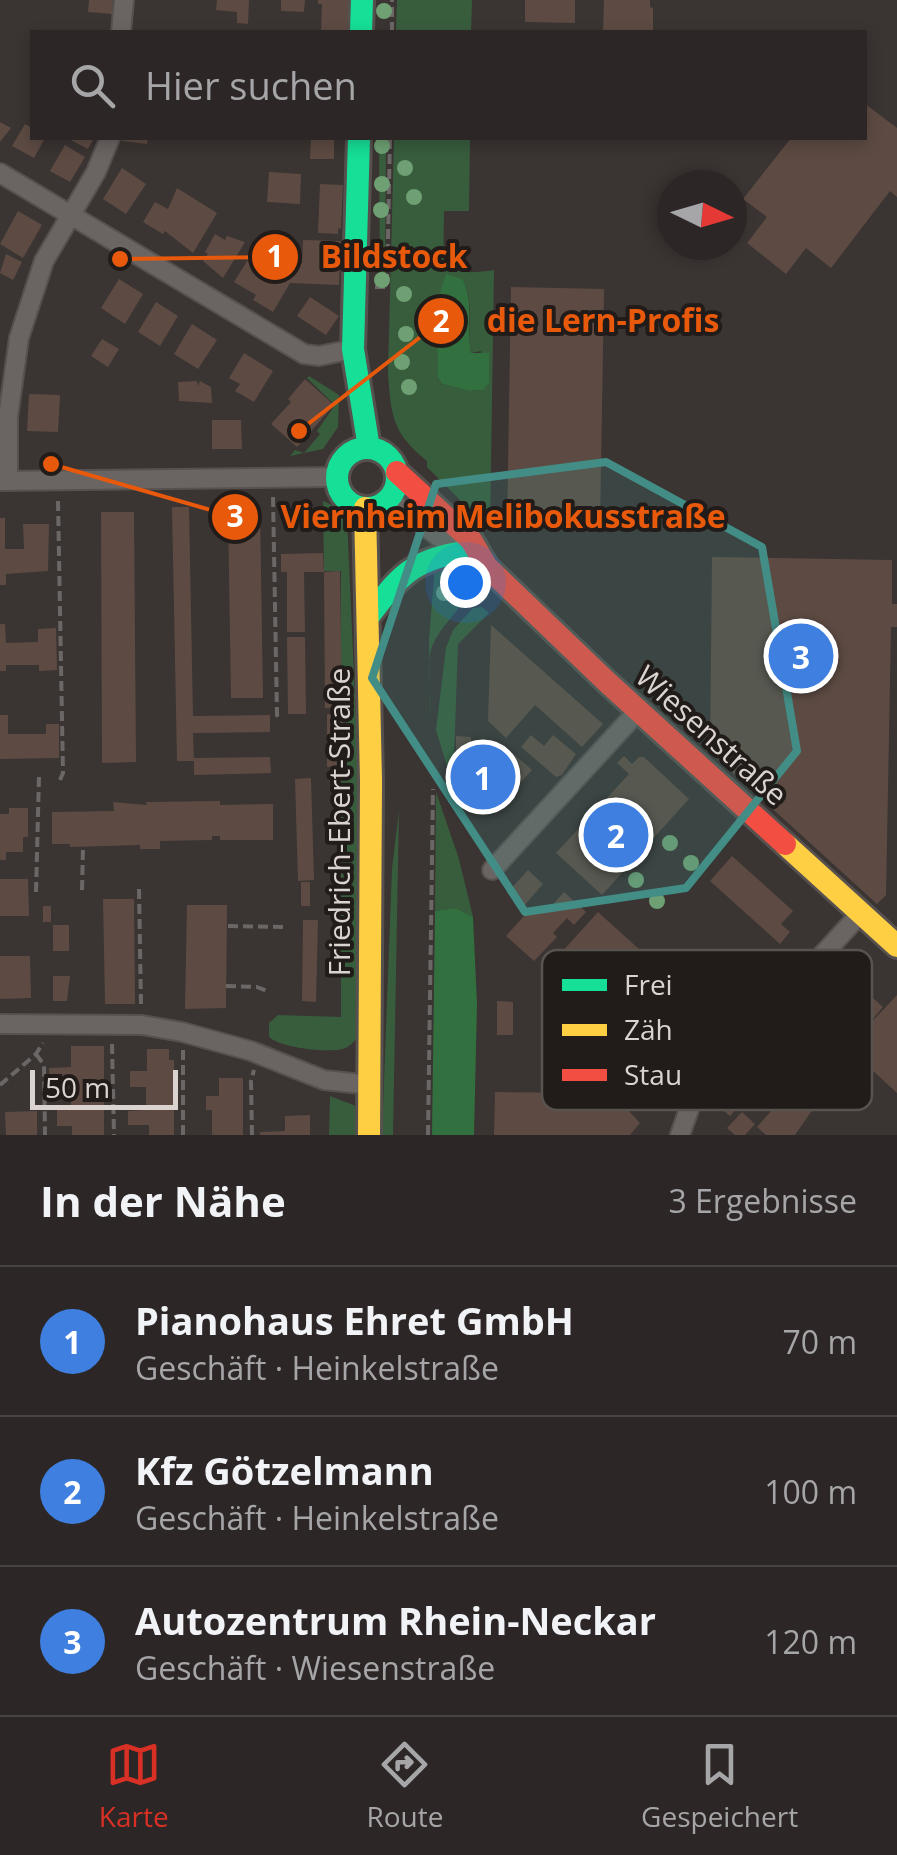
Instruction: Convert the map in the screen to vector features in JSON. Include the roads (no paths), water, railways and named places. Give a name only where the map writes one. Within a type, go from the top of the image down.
[{"type":"street","points":[[121,30],[124,0]]},
{"type":"street","points":[[361,30],[362,0]]},
{"type":"street","points":[[109,140],[73,214],[44,261],[19,338],[4,481],[337,478]]},
{"type":"street","points":[[359,140],[353,349],[369,448]]},
{"type":"street","points":[[0,173],[312,356],[353,349]]},
{"type":"street","points":[[369,448],[387,455],[397,472],[396,488],[388,499],[381,505],[365,508],[345,498],[337,478],[344,459],[369,448]]},
{"type":"street","name":"Wiesenstraße","points":[[397,472],[471,540],[488,566],[638,711],[897,946]]},
{"type":"street","name":"Wiesenstraße","points":[[388,499],[458,552],[488,566]]},
{"type":"street","name":"Friedrich-Ebert-Straße","points":[[365,508],[369,1135]]},
{"type":"street","points":[[368,617],[411,565],[430,556],[458,552]]},
{"type":"street","points":[[492,870],[638,711]]},
{"type":"street","points":[[827,950],[860,914]]},
{"type":"street","points":[[0,1024],[142,1025],[182,1032],[324,1080],[370,1086]]},
{"type":"street","points":[[680,1135],[689,1110]]},
{"type":"place","name":"Bildstock","points":[[120,259]]},
{"type":"place","name":"die Lern-Profis","points":[[299,431]]},
{"type":"place","name":"Viernheim Melibokusstraße","points":[[51,464]]},
{"type":"place","name":"Autozentrum Rhein-Neckar","points":[[801,656]]},
{"type":"place","name":"Pianohaus Ehret GmbH","points":[[483,777]]},
{"type":"place","name":"Kfz Götzelmann","points":[[616,835]]}]
